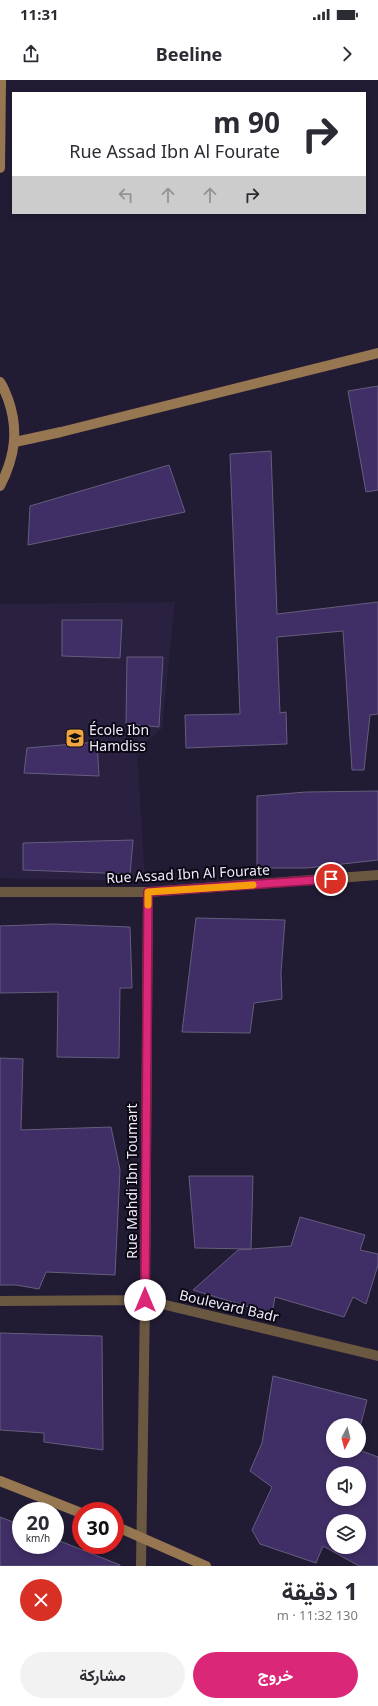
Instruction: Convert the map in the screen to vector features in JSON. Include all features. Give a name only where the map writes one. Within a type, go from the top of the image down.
[{"type":"main road","points":[[0,168],[1,80]]},
{"type":"main road","points":[[15,442],[378,354]]},
{"type":"main road","points":[[0,382],[3,386],[13,414],[15,442],[9,468],[0,486]]},
{"type":"main road","points":[[0,1481],[72,1509]]},
{"type":"main road","points":[[124,1530],[206,1566]]},
{"type":"street","name":"Rue Assad Ibn Al Fourate","points":[[0,892],[148,892],[378,875]]},
{"type":"street","name":"Rue Mahdi Ibn Toumart","points":[[141,1566],[145,1300],[148,892]]},
{"type":"street","name":"Boulevard Badr","points":[[0,1301],[145,1300],[378,1356]]},
{"type":"shaded area","name":"École Ibn Hamdiss","points":[[175,602],[162,729],[137,748],[145,881],[0,878],[0,604]]},
{"type":"building","points":[[378,386],[378,490],[366,492],[348,391]]},
{"type":"building","points":[[271,451],[277,614],[378,602],[378,714],[370,715],[364,770],[352,770],[343,631],[277,637],[280,713],[286,712],[287,744],[186,748],[185,715],[240,714],[230,454]]},
{"type":"building","points":[[169,465],[185,512],[28,545],[30,506]]},
{"type":"building","points":[[62,620],[122,620],[120,658],[62,656]]},
{"type":"building","points":[[127,657],[163,657],[159,727],[126,724]]},
{"type":"building","points":[[97,742],[99,776],[24,773],[27,748]]},
{"type":"building","points":[[378,791],[378,860],[307,868],[257,868],[257,796],[306,792]]},
{"type":"building","points":[[133,840],[130,874],[23,870],[23,843]]},
{"type":"building","points":[[196,918],[285,920],[281,973],[282,999],[254,1003],[250,1033],[182,1032]]},
{"type":"building","points":[[54,924],[130,927],[132,988],[120,988],[119,1058],[57,1057],[58,992],[0,993],[0,926]]},
{"type":"building","points":[[0,1058],[23,1059],[21,1130],[111,1127],[120,1170],[115,1275],[46,1272],[39,1289],[16,1285],[0,1285]]},
{"type":"building","points":[[189,1176],[253,1176],[251,1249],[195,1248]]},
{"type":"building","points":[[300,1217],[365,1235],[360,1250],[378,1254],[378,1265],[366,1304],[353,1297],[344,1317],[275,1297],[272,1314],[193,1290],[238,1250],[291,1246]]},
{"type":"building","points":[[0,1333],[102,1336],[103,1450],[44,1442],[44,1433],[0,1430]]},
{"type":"building","points":[[273,1376],[367,1400],[362,1418],[326,1418],[326,1458],[366,1458],[366,1453],[378,1457],[378,1566],[359,1566],[337,1554],[366,1554],[366,1514],[326,1514],[326,1548],[323,1546],[316,1563],[260,1544],[252,1530],[272,1487],[250,1471],[262,1443]]},
{"type":"building","points":[[0,1517],[12,1522],[12,1554],[64,1554],[64,1543],[72,1546],[72,1554],[92,1554],[120,1565],[120,1566],[0,1566]]},
{"type":"slow traffic","points":[[148,905],[148,892],[253,885]]},
{"type":"place","name":"École Ibn Hamdiss","points":[[75,738]]},
{"type":"route","points":[[145,1300],[148,892],[331,879]]}]
